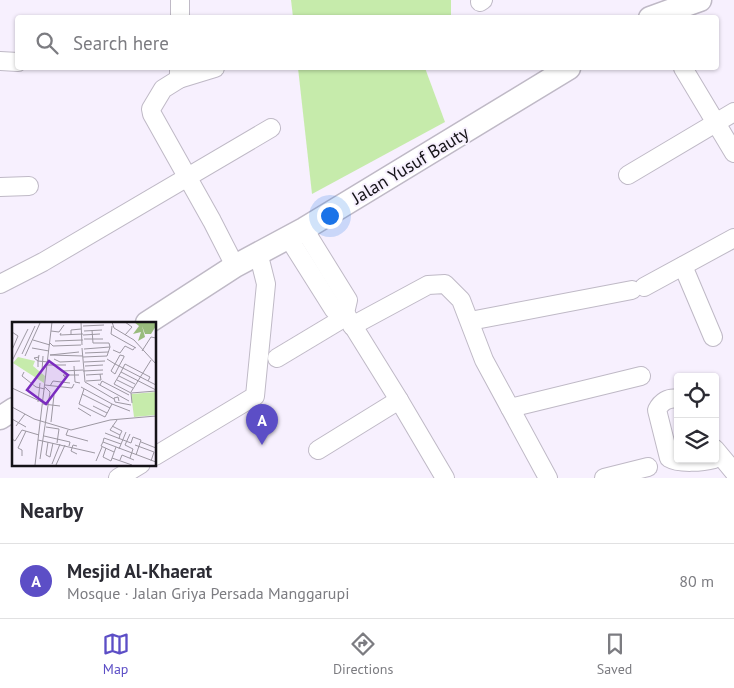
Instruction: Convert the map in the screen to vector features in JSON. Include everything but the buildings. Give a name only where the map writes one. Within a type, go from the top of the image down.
[{"type":"street","points":[[180,0],[180,15]]},
{"type":"street","points":[[658,15],[700,0]]},
{"type":"street","points":[[0,61],[15,62]]},
{"type":"street","points":[[201,70],[179,73],[163,89],[151,109],[156,123],[212,221],[235,266]]},
{"type":"street","name":"Jalan Yusuf Bauty","points":[[149,322],[258,252],[296,233],[566,70]]},
{"type":"street","points":[[683,70],[734,153]]},
{"type":"street","points":[[628,175],[734,112]]},
{"type":"street","points":[[0,284],[43,262],[270,128]]},
{"type":"street","points":[[0,187],[29,186]]},
{"type":"street","points":[[296,233],[334,310],[348,318],[399,400],[441,477]]},
{"type":"street","points":[[470,320],[638,288],[734,238]]},
{"type":"street","points":[[156,455],[255,396],[266,284],[258,252]]},
{"type":"street","points":[[683,266],[713,337]]},
{"type":"street","points":[[277,358],[348,318],[428,285],[445,284],[461,300],[484,360],[548,478]]},
{"type":"street","points":[[510,408],[642,376]]},
{"type":"street","points":[[674,398],[660,404],[657,410],[669,458],[674,460]]},
{"type":"street","points":[[318,450],[399,400]]},
{"type":"street","points":[[0,418],[12,410]]},
{"type":"street","points":[[719,459],[734,472]]},
{"type":"street","points":[[118,478],[138,466]]},
{"type":"street","points":[[604,478],[648,467]]},
{"type":"green space","points":[[291,0],[451,0],[451,15],[293,15]]},
{"type":"green space","points":[[298,70],[426,70],[445,122],[312,194]]},
{"type":"place","name":"Mesjid Al-Khaerat","points":[[262,445]]}]
